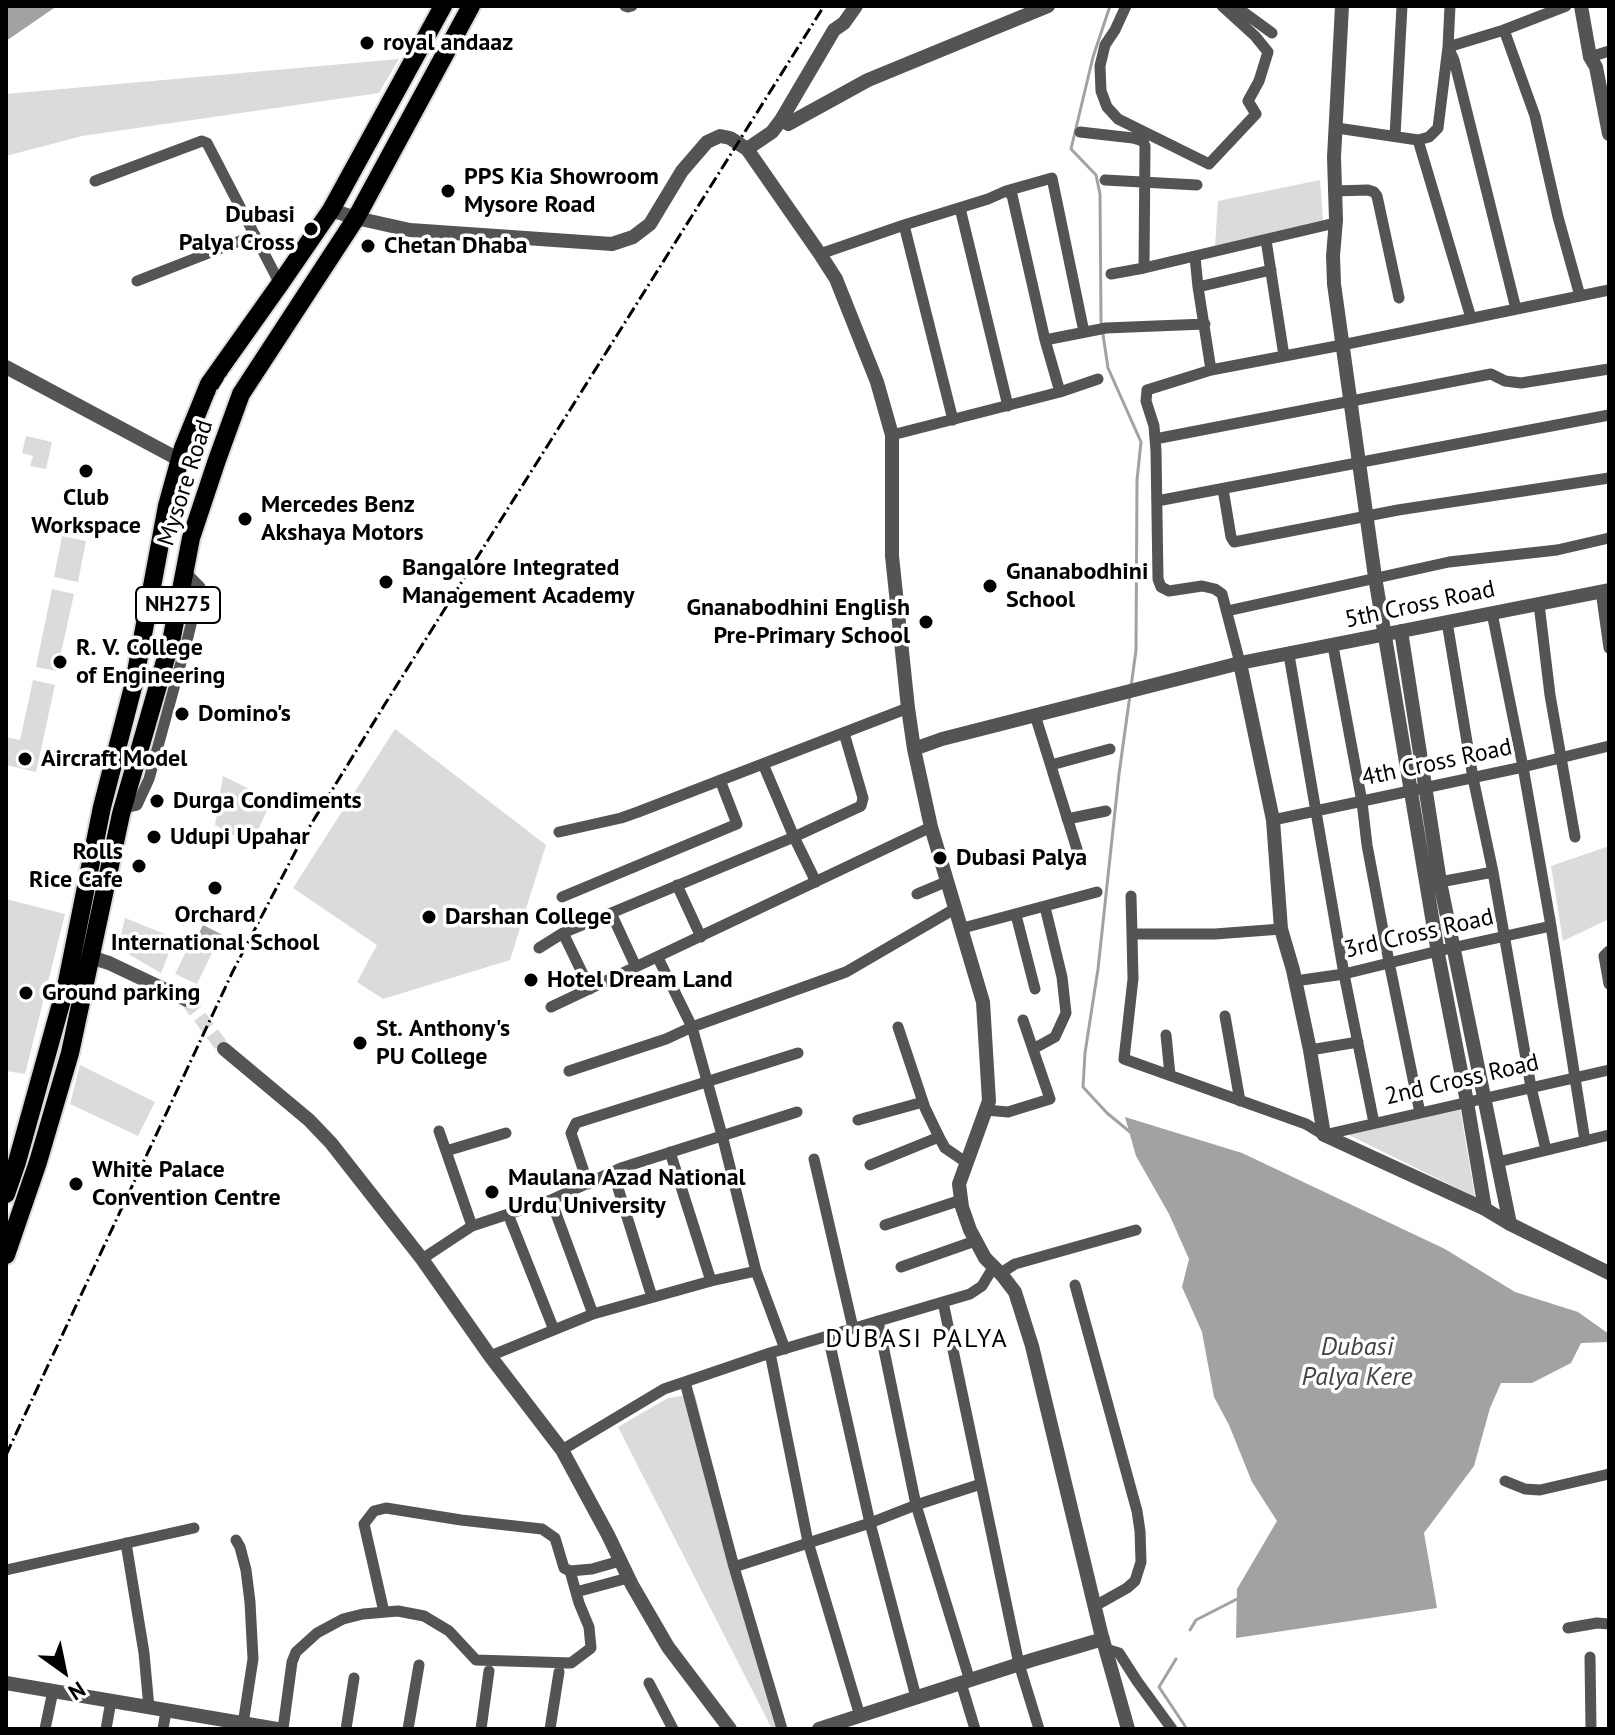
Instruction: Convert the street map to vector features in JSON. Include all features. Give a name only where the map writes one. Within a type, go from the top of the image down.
[{"type":"highway","name":"Mysore Road","points":[[6,1194],[67,982],[102,807],[134,683],[165,519],[180,460],[209,384],[331,210],[443,6]]},
{"type":"highway","name":"Mysore Road","points":[[6,1255],[38,1162],[70,1053],[123,808],[172,637],[191,538],[241,394],[356,218],[471,6]]},
{"type":"street","points":[[625,6],[632,6]]},
{"type":"street","points":[[747,149],[772,132],[834,30],[844,23],[856,6]]},
{"type":"street","points":[[788,124],[868,80],[1048,6]]},
{"type":"street","points":[[1126,6],[1105,45],[1100,66],[1101,91],[1107,107],[1118,119],[1209,164],[1256,114],[1248,101],[1259,81],[1268,52],[1230,7]]},
{"type":"street","points":[[1342,6],[1333,256],[1342,345],[1385,633],[1454,947],[1510,1224]]},
{"type":"street","points":[[1395,136],[1402,6]]},
{"type":"street","points":[[1337,128],[1418,140],[1429,137],[1438,128],[1450,6]]},
{"type":"street","points":[[1448,47],[1566,6]]},
{"type":"street","points":[[1581,6],[1609,134]]},
{"type":"street","points":[[1230,7],[1272,33]]},
{"type":"street","points":[[747,149],[761,148],[788,124],[842,35],[844,23]]},
{"type":"street","points":[[1504,30],[1535,116],[1580,296]]},
{"type":"street","points":[[1448,47],[1458,74],[1516,309]]},
{"type":"street","points":[[1590,57],[1609,51]]},
{"type":"street","points":[[1080,132],[1143,141],[1144,268]]},
{"type":"street","points":[[331,210],[410,230],[612,244],[633,237],[650,224],[682,171],[707,142],[720,136],[730,138],[747,149],[836,279],[877,382],[892,435],[892,556],[914,749],[931,827],[983,1002],[989,1101],[959,1184],[962,1207],[985,1258],[1015,1292],[1032,1346],[1104,1644],[1128,1729]]},
{"type":"street","points":[[1418,140],[1471,318]]},
{"type":"street","points":[[95,181],[202,141],[207,143],[280,284]]},
{"type":"street","points":[[820,254],[1052,178],[1096,330]]},
{"type":"street","points":[[1105,180],[1197,185]]},
{"type":"street","points":[[1334,191],[1368,190],[1377,196],[1399,298]]},
{"type":"street","points":[[1006,191],[1012,195],[1060,392]]},
{"type":"street","points":[[960,208],[1008,406]]},
{"type":"street","points":[[1111,274],[1335,223]]},
{"type":"street","points":[[904,225],[953,420]]},
{"type":"street","points":[[137,281],[255,235]]},
{"type":"street","points":[[1266,240],[1284,356]]},
{"type":"street","points":[[1195,257],[1211,370]]},
{"type":"street","points":[[1198,287],[1271,270]]},
{"type":"street","points":[[1324,1135],[1310,1050],[1281,929],[1273,820],[1222,594],[1202,586],[1169,591],[1161,587],[1158,579],[1155,439],[1146,401],[1147,390],[1211,370],[1609,290]]},
{"type":"street","points":[[1045,340],[1096,330],[1205,324]]},
{"type":"street","points":[[6,367],[180,460]]},
{"type":"street","points":[[1155,439],[1491,374],[1505,381],[1521,383],[1609,369]]},
{"type":"street","points":[[892,435],[1060,392],[1098,379]]},
{"type":"street","points":[[1157,501],[1609,415]]},
{"type":"street","points":[[1223,489],[1234,542],[1398,510],[1609,478]]},
{"type":"street","points":[[1227,611],[1449,562],[1557,550],[1609,538]]},
{"type":"street","points":[[1605,590],[1609,648]]},
{"type":"street","name":"5th Cross Road","points":[[914,749],[942,739],[1240,663],[1605,590]]},
{"type":"street","points":[[1539,604],[1550,695],[1575,837]]},
{"type":"street","points":[[1492,613],[1523,767],[1585,1141]]},
{"type":"street","points":[[1447,622],[1473,778],[1531,1087],[1546,1150]]},
{"type":"street","points":[[1401,631],[1438,951],[1485,1209]]},
{"type":"street","points":[[1333,646],[1367,845],[1420,1113]]},
{"type":"street","points":[[1289,655],[1344,974],[1374,1123]]},
{"type":"street","points":[[559,832],[621,818],[908,708]]},
{"type":"street","points":[[1035,715],[1080,859]]},
{"type":"street","points":[[539,948],[563,933],[854,811],[861,806],[863,798],[844,733]]},
{"type":"street","name":"4th Cross Road","points":[[1273,820],[1609,746]]},
{"type":"street","points":[[1051,765],[1110,749]]},
{"type":"street","points":[[763,764],[816,882]]},
{"type":"street","points":[[562,897],[737,824],[720,780]]},
{"type":"street","points":[[1067,819],[1106,811]]},
{"type":"street","points":[[551,1007],[931,827]]},
{"type":"street","points":[[1440,882],[1493,872]]},
{"type":"street","points":[[917,894],[948,881]]},
{"type":"street","points":[[677,885],[701,937]]},
{"type":"street","points":[[963,928],[1097,892]]},
{"type":"street","points":[[1131,896],[1133,979],[1124,1059],[1306,1124],[1485,1209],[1609,1273]]},
{"type":"street","points":[[1033,1049],[1055,1037],[1066,1013],[1062,977],[1045,907]]},
{"type":"street","points":[[569,1071],[666,1039],[846,972],[956,908]]},
{"type":"street","points":[[611,913],[636,967]]},
{"type":"street","points":[[1016,915],[1035,989]]},
{"type":"street","name":"3rd Cross Road","points":[[1295,981],[1344,974],[1551,926]]},
{"type":"street","points":[[1132,934],[1215,934],[1281,929]]},
{"type":"street","points":[[563,933],[590,989]]},
{"type":"street","points":[[1609,951],[1604,956],[1609,984]]},
{"type":"street","points":[[90,957],[187,1000]]},
{"type":"street","points":[[658,958],[692,1027],[756,1271],[785,1349]]},
{"type":"street","points":[[1225,1016],[1240,1101]]},
{"type":"street","points":[[986,1110],[1008,1112],[1050,1098],[1023,1020]]},
{"type":"street","points":[[898,1027],[923,1102],[939,1137],[945,1148],[967,1163]]},
{"type":"street","points":[[1166,1035],[1170,1075]]},
{"type":"street","points":[[1310,1050],[1358,1042]]},
{"type":"street","points":[[224,1049],[309,1120],[331,1143],[422,1259],[490,1356],[562,1450],[628,1578],[668,1647],[730,1729]]},
{"type":"street","points":[[588,1184],[571,1133],[576,1123],[798,1053]]},
{"type":"street","name":"2nd Cross Road","points":[[1324,1135],[1609,1070]]},
{"type":"street","points":[[858,1120],[923,1102]]},
{"type":"street","points":[[422,1259],[472,1226],[551,1200],[613,1172],[670,1152],[797,1112]]},
{"type":"street","points":[[439,1131],[472,1226]]},
{"type":"street","points":[[446,1151],[506,1133]]},
{"type":"street","points":[[1498,1162],[1609,1135]]},
{"type":"street","points":[[870,1165],[939,1137]]},
{"type":"street","points":[[670,1152],[711,1281]]},
{"type":"street","points":[[814,1159],[853,1328]]},
{"type":"street","points":[[613,1172],[652,1297]]},
{"type":"street","points":[[551,1200],[593,1314]]},
{"type":"street","points":[[885,1225],[961,1200]]},
{"type":"street","points":[[508,1214],[554,1330]]},
{"type":"street","points":[[562,1450],[664,1389],[770,1353],[970,1294],[997,1270],[1136,1230]]},
{"type":"street","points":[[901,1267],[975,1241]]},
{"type":"street","points":[[490,1356],[593,1314],[756,1271]]},
{"type":"street","points":[[1075,1285],[1137,1511],[1142,1553],[1135,1581],[1095,1606]]},
{"type":"street","points":[[943,1302],[1019,1664],[1039,1729]]},
{"type":"street","points":[[878,1321],[916,1505],[975,1729]]},
{"type":"street","points":[[828,1336],[870,1523],[916,1697]]},
{"type":"street","points":[[770,1353],[808,1542],[860,1716]]},
{"type":"street","points":[[685,1382],[734,1567],[782,1729]]},
{"type":"street","points":[[1505,1481],[1525,1489],[1540,1490],[1609,1474]]},
{"type":"street","points":[[734,1567],[981,1484]]},
{"type":"street","points":[[384,1612],[364,1524],[374,1511],[386,1508],[542,1529],[555,1538],[564,1568],[570,1571],[620,1561]]},
{"type":"street","points":[[6,1570],[194,1528]]},
{"type":"street","points":[[236,1540],[246,1570],[253,1659],[243,1724]]},
{"type":"street","points":[[126,1543],[144,1653],[149,1708]]},
{"type":"street","points":[[283,1729],[296,1652],[317,1633],[343,1619],[363,1614],[398,1611],[424,1616],[449,1631],[476,1660],[571,1663],[591,1648],[591,1642],[570,1571]]},
{"type":"street","points":[[576,1592],[628,1578]]},
{"type":"street","points":[[1568,1628],[1609,1624]]},
{"type":"street","points":[[819,1729],[1019,1664],[1104,1644],[1119,1653],[1172,1729]]},
{"type":"street","points":[[1590,1657],[1591,1729]]},
{"type":"street","points":[[408,1729],[419,1665]]},
{"type":"street","points":[[481,1729],[489,1671]]},
{"type":"street","points":[[550,1729],[559,1672]]},
{"type":"street","points":[[346,1729],[354,1678]]},
{"type":"street","points":[[6,1683],[277,1729]]},
{"type":"street","points":[[649,1683],[673,1729]]},
{"type":"street","points":[[45,1729],[53,1691]]},
{"type":"street","points":[[106,1729],[111,1701]]},
{"type":"street","points":[[163,1729],[166,1711]]},
{"type":"shaded area","points":[[399,59],[379,93],[82,136],[6,156],[6,94]]},
{"type":"shaded area","points":[[1320,180],[1323,220],[1215,246],[1218,201]]},
{"type":"shaded area","points":[[26,436],[52,442],[46,469],[30,466],[33,456],[22,453]]},
{"type":"shaded area","points":[[62,536],[86,541],[78,582],[54,577]]},
{"type":"shaded area","points":[[52,589],[74,594],[57,671],[36,667]]},
{"type":"shaded area","points":[[33,680],[55,685],[36,772],[6,765],[6,737],[20,740]]},
{"type":"shaded area","name":"Darshan College","points":[[395,729],[546,845],[510,960],[383,999],[357,982],[377,945],[293,888]]},
{"type":"shaded area","points":[[223,776],[272,800],[251,845],[215,825]]},
{"type":"shaded area","points":[[1609,846],[1609,919],[1563,941],[1551,866]]},
{"type":"shaded area","name":"Ground parking","points":[[6,899],[65,914],[25,1074],[6,1071]]},
{"type":"shaded area","points":[[125,918],[175,938],[161,973],[118,948]]},
{"type":"shaded area","points":[[192,939],[214,949],[197,984],[175,974]]},
{"type":"shaded area","points":[[80,1065],[155,1102],[138,1136],[70,1104]]},
{"type":"shaded area","points":[[1460,1108],[1475,1197],[1349,1135]]},
{"type":"shaded area","points":[[695,1394],[779,1728],[772,1729],[618,1427],[668,1398]]},
{"type":"water","points":[[6,6],[57,6],[6,41]]},
{"type":"water","points":[[203,925],[223,935],[218,946],[197,937]]},
{"type":"water","name":"Dubasi Palya Kere","points":[[1125,1117],[1242,1153],[1445,1249],[1515,1292],[1578,1312],[1609,1334],[1609,1342],[1581,1343],[1571,1363],[1532,1383],[1501,1383],[1490,1408],[1474,1466],[1424,1533],[1437,1608],[1236,1638],[1237,1589],[1277,1521],[1252,1482],[1214,1397],[1202,1332],[1182,1287],[1189,1259],[1169,1214],[1136,1156]]},
{"type":"waterway","points":[[1110,6],[1093,57],[1071,149],[1096,175],[1100,194],[1101,321],[1108,368],[1141,442],[1137,480],[1136,650],[1131,687]]},
{"type":"waterway","points":[[1130,695],[1083,1087],[1130,1132]]},
{"type":"waterway","points":[[1190,1630],[1196,1620],[1239,1598]]},
{"type":"waterway","points":[[1176,1659],[1159,1687],[1187,1729]]},
{"type":"tunnel","points":[[187,1000],[224,1049]]},
{"type":"railway","points":[[6,1195],[19,1158],[85,896],[171,484],[195,423],[243,346],[328,222],[449,6]]},
{"type":"railway","points":[[6,1455],[233,971],[302,839],[824,6]]},
{"type":"place","name":"royal andaaz","points":[[367,43]]},
{"type":"place","name":"PPS Kia Showroom Mysore Road","points":[[448,191]]},
{"type":"place","name":"Dubasi Palya Cross","points":[[311,229]]},
{"type":"place","name":"Chetan Dhaba","points":[[368,246]]},
{"type":"place","name":"Club Workspace","points":[[86,471]]},
{"type":"place","name":"Mercedes Benz Akshaya Motors","points":[[245,519]]},
{"type":"place","name":"Bangalore Integrated Management Academy","points":[[386,582]]},
{"type":"place","name":"Gnanabodhini School","points":[[990,586]]},
{"type":"place","name":"Gnanabodhini English Pre-Primary School","points":[[926,622]]},
{"type":"place","name":"R. V. College of Engineering","points":[[60,662]]},
{"type":"place","name":"Domino's","points":[[182,714]]},
{"type":"place","name":"Aircraft Model","points":[[25,759]]},
{"type":"place","name":"Durga Condiments","points":[[157,801]]},
{"type":"place","name":"Udupi Upahar","points":[[154,837]]},
{"type":"place","name":"Dubasi Palya","points":[[940,858]]},
{"type":"place","name":"Rolls Rice Cafe","points":[[139,866]]},
{"type":"place","name":"Orchard International School","points":[[215,888]]},
{"type":"place","name":"Darshan College","points":[[429,917]]},
{"type":"place","name":"Hotel Dream Land","points":[[531,980]]},
{"type":"place","name":"Ground parking","points":[[26,993]]},
{"type":"place","name":"St. Anthony's PU College","points":[[360,1043]]},
{"type":"place","name":"White Palace Convention Centre","points":[[76,1184]]},
{"type":"place","name":"Maulana Azad National Urdu University","points":[[492,1192]]},
{"type":"district","name":"DUBASI PALYA","points":[[917,1340]]}]
